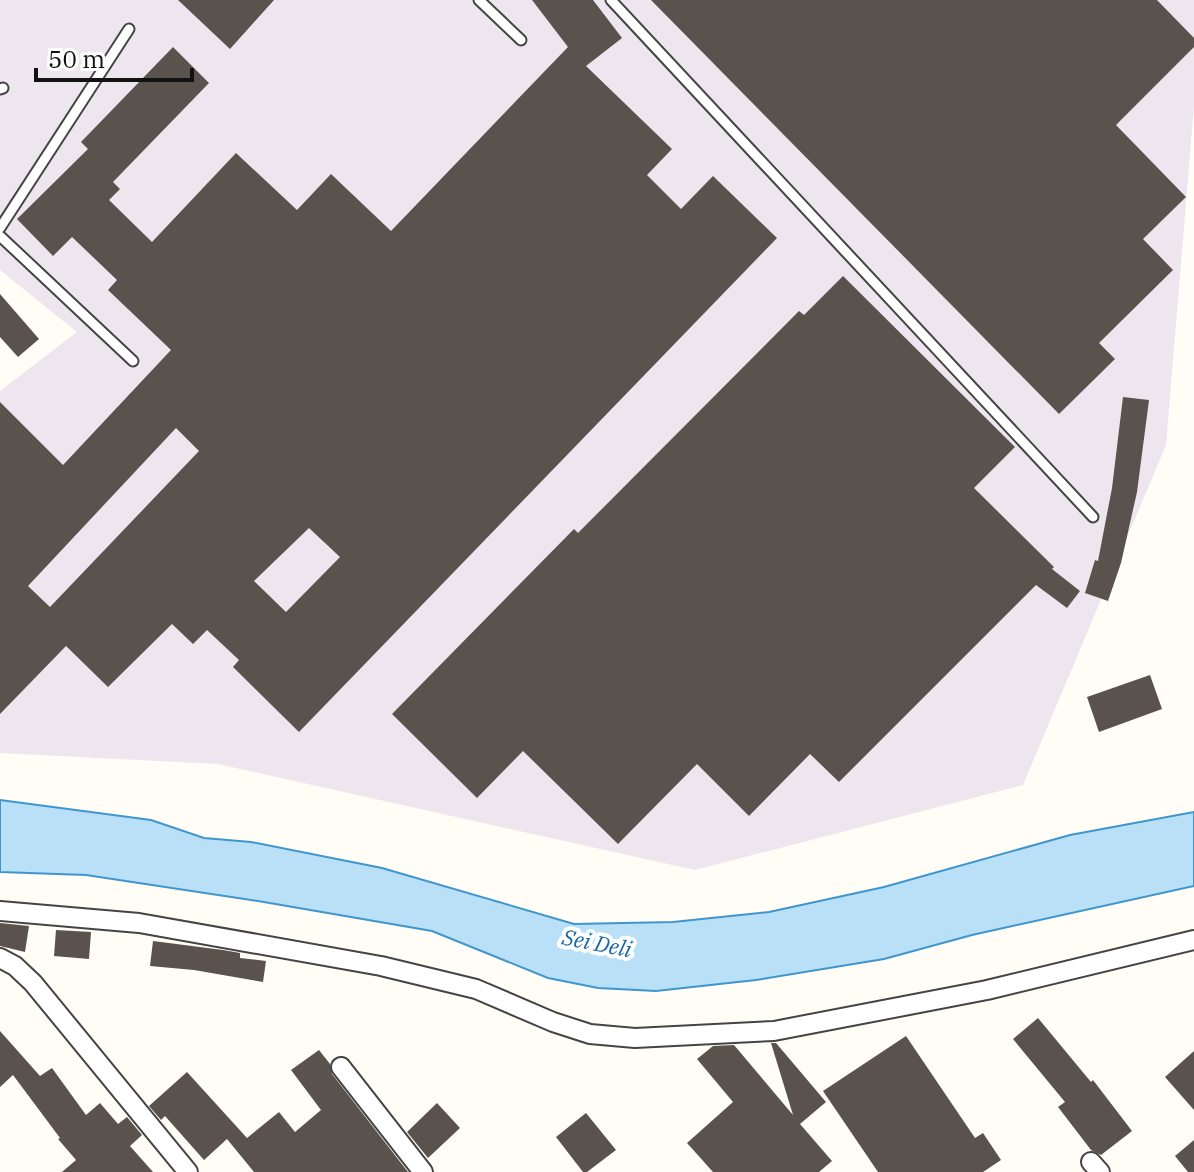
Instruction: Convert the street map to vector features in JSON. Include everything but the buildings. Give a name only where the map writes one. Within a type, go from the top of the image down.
[{"type":"street","points":[[0,911],[139,923],[381,966],[476,989],[553,1022],[590,1034],[635,1038],[774,1031],[987,990],[1194,940]]},
{"type":"street","points":[[0,958],[15,966],[33,983],[188,1172]]},
{"type":"street","points":[[341,1067],[423,1172]]},
{"type":"lane","points":[[479,0],[521,40]]},
{"type":"lane","points":[[611,0],[1093,517]]},
{"type":"lane","points":[[0,228],[129,29]]},
{"type":"lane","points":[[0,236],[133,361]]},
{"type":"shaded area","points":[[0,0],[1194,0],[1194,106],[1166,445],[1023,785],[695,870],[218,764],[0,753],[0,391],[77,332],[0,270]]},
{"type":"water","name":"Sei Deli","points":[[0,800],[151,820],[204,838],[251,842],[382,868],[574,924],[673,922],[769,912],[884,887],[1070,835],[1194,812],[1194,886],[972,935],[884,959],[756,980],[656,991],[598,988],[548,978],[432,931],[86,875],[0,872]]}]
